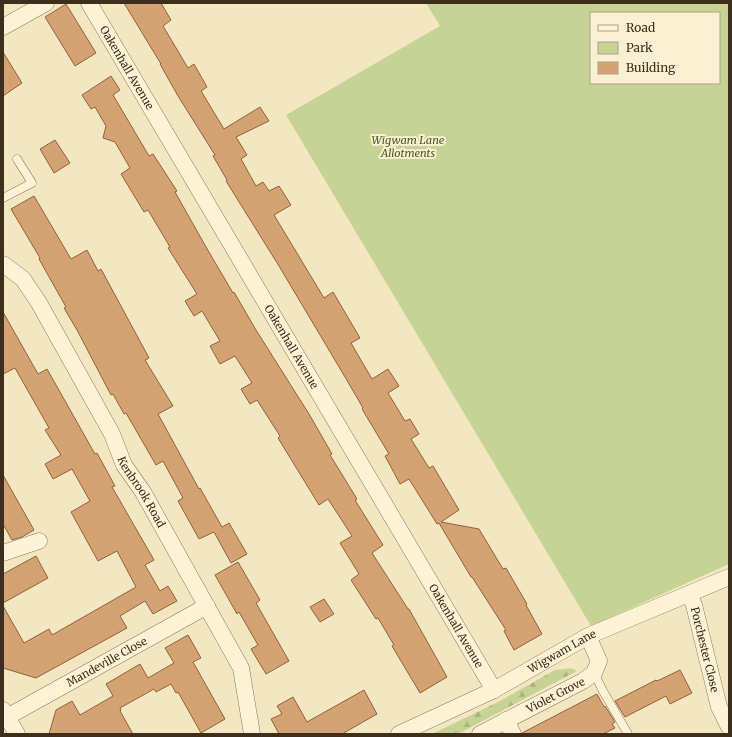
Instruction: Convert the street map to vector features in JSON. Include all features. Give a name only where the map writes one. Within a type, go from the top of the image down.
[{"type":"street","points":[[3,27],[46,3]]},
{"type":"street","name":"Oakenhall Avenue","points":[[89,3],[494,690]]},
{"type":"street","name":"Kenbrook Road","points":[[3,264],[23,280],[40,304],[112,434],[124,465],[144,492],[241,668],[252,734]]},
{"type":"street","points":[[3,554],[39,541]]},
{"type":"street","name":"Wigwam Lane","points":[[399,734],[494,690],[588,636],[729,577]]},
{"type":"street","name":"Porchester Close","points":[[689,594],[694,605],[719,707],[729,727]]},
{"type":"street","name":"Mandeville Close","points":[[5,713],[207,606]]},
{"type":"street","name":"Violet Grove","points":[[480,734],[510,727],[594,673],[599,662],[588,636]]},
{"type":"street","points":[[5,713],[17,734]]},
{"type":"lane","points":[[3,198],[32,183],[17,159]]},
{"type":"lane","points":[[594,673],[628,734]]},
{"type":"green space","name":"Wigwam Lane Allotments","points":[[426,3],[729,3],[729,564],[591,626],[286,115],[440,26]]},
{"type":"green space","points":[[571,668],[577,671],[458,734],[432,734],[500,701],[555,670]]},
{"type":"building","points":[[124,3],[161,3],[171,20],[163,26],[188,68],[194,64],[207,87],[201,91],[224,129],[260,107],[269,121],[236,137],[247,155],[241,159],[256,186],[263,182],[269,191],[279,186],[291,205],[274,215],[324,298],[333,292],[360,338],[351,343],[372,379],[388,369],[399,386],[388,393],[405,421],[410,419],[419,434],[411,439],[429,468],[433,466],[459,510],[441,522],[479,529],[503,569],[506,568],[542,634],[514,650],[504,631],[506,630],[471,577],[439,523],[437,524],[409,479],[400,484],[385,456],[389,454],[362,409],[363,408],[279,266],[226,181],[227,180],[213,156],[215,155],[178,96],[161,64]]},
{"type":"building","points":[[66,4],[96,53],[75,66],[45,17]]},
{"type":"building","points":[[3,52],[22,83],[3,96]]},
{"type":"building","points":[[111,76],[120,90],[113,95],[149,156],[153,154],[177,191],[175,192],[206,247],[309,414],[332,454],[330,455],[357,499],[355,500],[383,545],[372,553],[409,609],[447,677],[420,693],[392,646],[394,645],[378,618],[376,619],[351,580],[359,574],[340,543],[352,536],[328,499],[319,505],[278,438],[280,436],[257,400],[250,404],[241,389],[252,383],[235,356],[220,364],[210,346],[220,341],[202,311],[194,316],[185,301],[197,294],[168,248],[170,247],[148,210],[144,212],[121,174],[130,168],[115,142],[103,138],[106,126],[95,107],[91,109],[82,95]]},
{"type":"building","points":[[55,140],[70,163],[54,173],[40,149]]},
{"type":"building","points":[[34,196],[71,259],[87,250],[98,271],[101,269],[149,358],[145,360],[173,406],[158,414],[199,489],[200,488],[222,527],[229,523],[247,554],[231,563],[214,532],[199,539],[178,501],[183,498],[163,461],[156,465],[126,413],[124,414],[113,394],[111,395],[64,308],[66,307],[39,259],[40,258],[11,209]]},
{"type":"building","points":[[3,312],[38,374],[47,369],[95,454],[97,453],[115,486],[112,487],[154,560],[145,565],[160,591],[168,586],[177,601],[153,614],[145,601],[120,616],[127,628],[36,678],[3,668],[3,606],[24,643],[49,629],[52,635],[136,587],[117,551],[98,561],[71,512],[90,501],[72,469],[53,479],[45,464],[61,455],[45,430],[49,428],[15,368],[3,374]]},
{"type":"building","points":[[3,475],[34,530],[22,537],[12,540],[3,524]]},
{"type":"building","points":[[36,556],[48,578],[3,603],[3,574]]},
{"type":"building","points":[[238,562],[260,600],[256,603],[289,661],[266,674],[251,649],[258,645],[239,612],[237,614],[215,575]]},
{"type":"building","points":[[324,599],[334,614],[320,622],[310,607]]},
{"type":"building","points":[[188,635],[201,658],[193,662],[225,719],[201,733],[178,692],[176,693],[171,684],[156,692],[154,689],[120,708],[120,711],[133,734],[49,734],[56,710],[72,701],[80,715],[113,696],[106,684],[140,664],[148,678],[174,663],[165,648]]},
{"type":"building","points":[[680,670],[692,693],[670,704],[666,696],[625,717],[615,701],[656,680],[657,681]]},
{"type":"building","points":[[364,690],[377,714],[342,734],[279,734],[271,719],[282,714],[277,706],[293,697],[307,722]]},
{"type":"building","points":[[597,694],[615,722],[612,724],[615,728],[603,734],[522,734],[522,733]]}]
